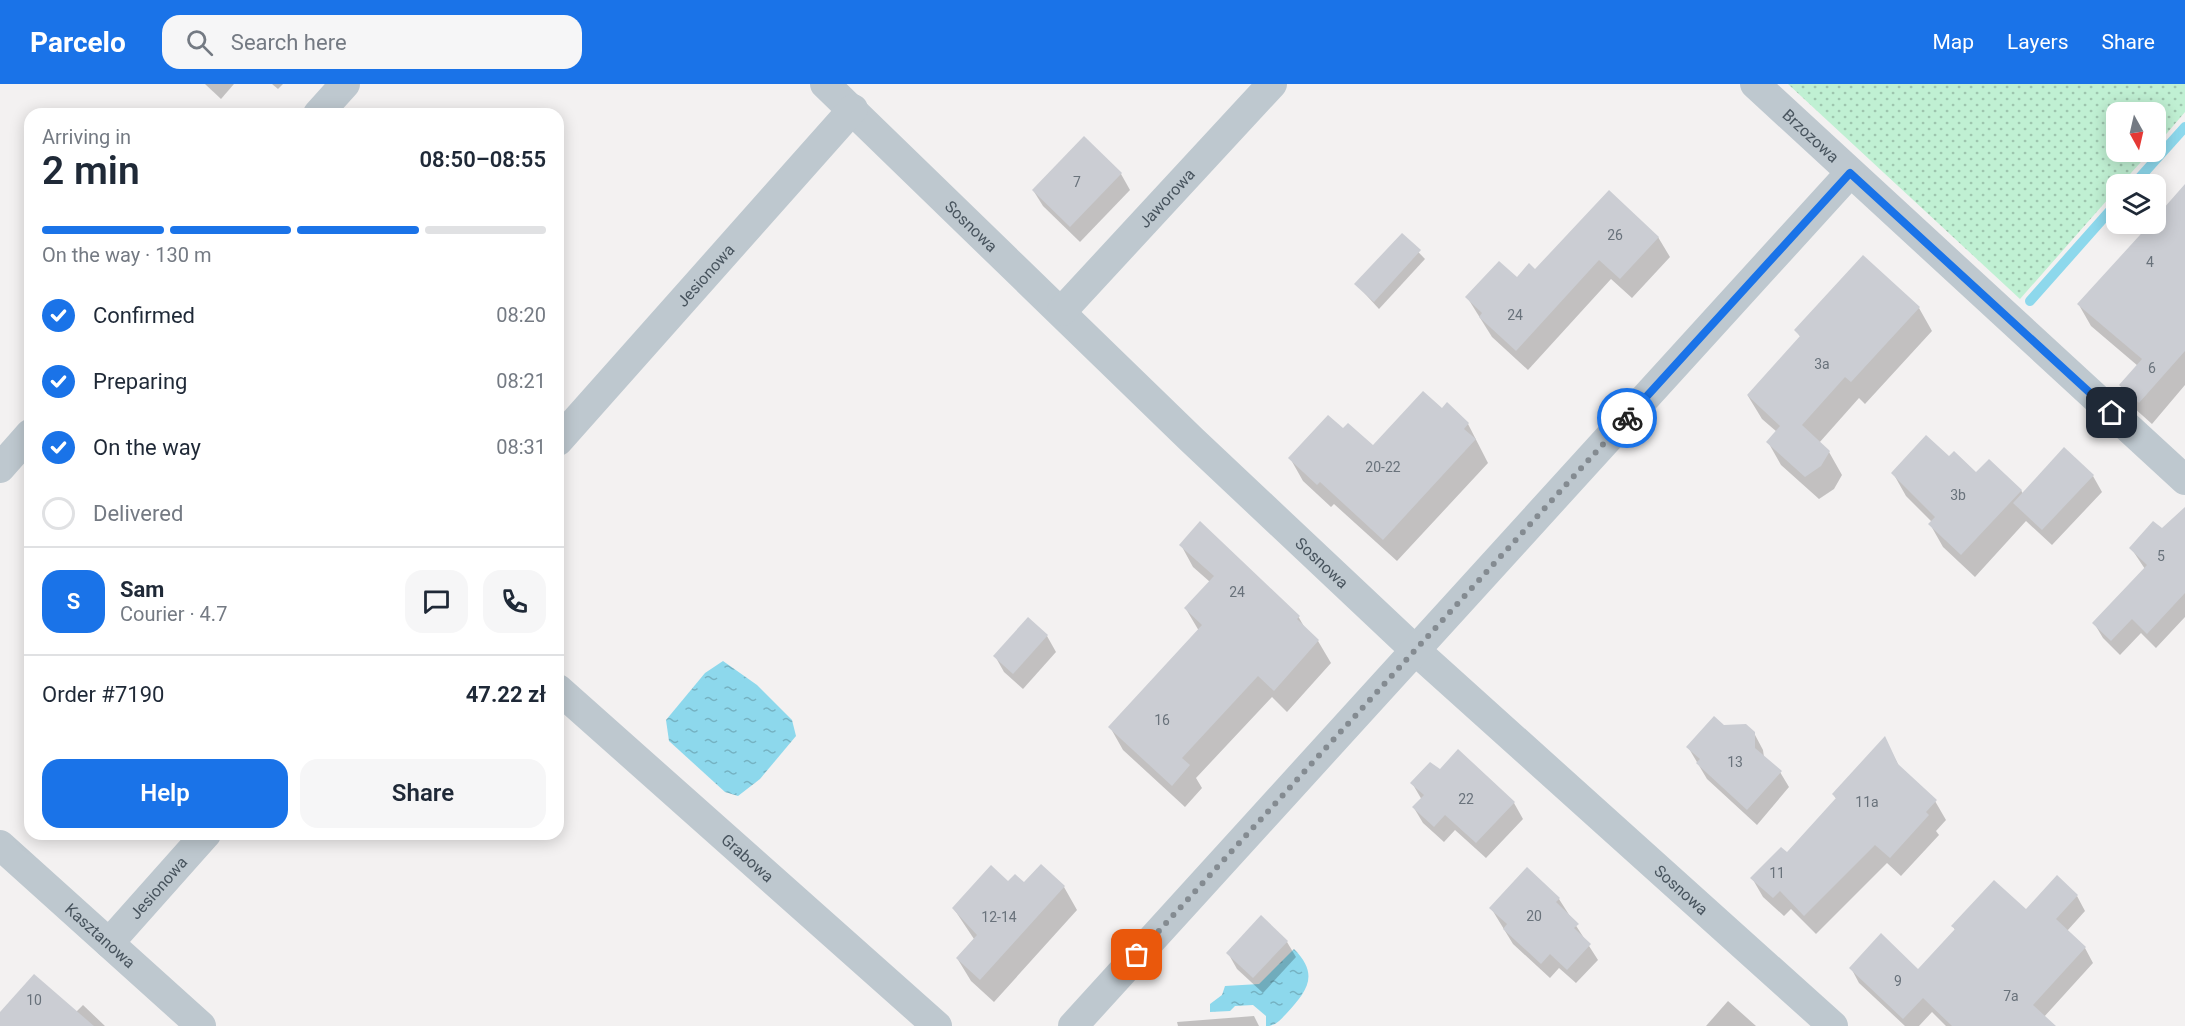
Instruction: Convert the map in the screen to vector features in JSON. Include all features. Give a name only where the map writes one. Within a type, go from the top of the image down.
[{"type":"street","points":[[323,108],[345,84]]},
{"type":"street","name":"Sosnowa","points":[[825,84],[1062,311],[1192,440],[1415,650],[1833,1026]]},
{"type":"street","name":"Jaworowa","points":[[1062,311],[1272,84]]},
{"type":"street","name":"Brzozowa","points":[[1755,84],[2185,480]]},
{"type":"street","name":"Jesionowa","points":[[564,434],[853,109]]},
{"type":"street","points":[[1073,1026],[1850,173]]},
{"type":"street","points":[[0,468],[24,441]]},
{"type":"street","name":"Grabowa","points":[[564,694],[937,1026]]},
{"type":"street","name":"Jesionowa","points":[[109,943],[201,840]]},
{"type":"street","name":"Kasztanowa","points":[[0,846],[201,1026]]},
{"type":"green space","points":[[1788,84],[2185,84],[2185,112],[2166,134],[2166,102],[2106,102],[2106,162],[2141,162],[2130,174],[2106,174],[2106,201],[2020,299]]},
{"type":"water","points":[[723,661],[757,685],[792,720],[796,736],[760,779],[738,796],[725,792],[669,741],[666,720],[705,673]]},
{"type":"water","points":[[1294,949],[1307,967],[1308,983],[1300,998],[1278,1022],[1266,1026],[1266,1016],[1253,1005],[1235,1006],[1230,1011],[1210,1012],[1210,1004],[1222,995],[1225,986],[1259,984]]},
{"type":"building","points":[[1084,136],[1122,173],[1070,227],[1032,190]]},
{"type":"building","points":[[2185,184],[2185,351],[2139,403],[2119,385],[2142,359],[2077,304],[2141,234],[2166,234],[2166,206]]},
{"type":"building","points":[[1609,190],[1659,237],[1620,279],[1599,260],[1516,351],[1479,317],[1482,313],[1465,297],[1499,261],[1517,277],[1529,263],[1535,269]]},
{"type":"building","points":[[1402,233],[1421,250],[1374,302],[1354,284]]},
{"type":"building","points":[[1863,255],[1920,307],[1851,382],[1845,377],[1802,425],[1830,451],[1821,466],[1805,477],[1766,442],[1780,426],[1747,395],[1800,336],[1794,330]]},
{"type":"building","points":[[1423,391],[1442,408],[1447,402],[1469,423],[1464,429],[1476,439],[1383,540],[1320,482],[1317,485],[1288,458],[1328,415],[1343,428],[1348,423],[1373,445]]},
{"type":"building","points":[[1926,435],[1949,456],[1954,451],[1976,472],[1989,459],[2022,490],[1961,555],[1928,524],[1935,517],[1891,473]]},
{"type":"building","points":[[2064,447],[2094,475],[2042,530],[2013,503]]},
{"type":"building","points":[[2185,507],[2185,593],[2147,634],[2132,619],[2111,641],[2092,623],[2147,565],[2129,548],[2153,521],[2162,528]]},
{"type":"building","points":[[1200,521],[1300,616],[1297,619],[1319,640],[1274,691],[1258,676],[1182,758],[1190,765],[1172,786],[1108,727],[1202,625],[1184,608],[1214,576],[1179,545]]},
{"type":"building","points":[[1028,617],[1048,635],[1013,674],[993,656]]},
{"type":"building","points":[[1714,716],[1724,725],[1746,724],[1755,732],[1755,748],[1782,771],[1747,810],[1696,763],[1700,759],[1686,747]]},
{"type":"building","points":[[1885,736],[1898,764],[1937,800],[1926,812],[1929,815],[1890,858],[1875,845],[1804,916],[1780,891],[1773,898],[1750,878],[1781,847],[1787,852],[1836,798],[1832,794]]},
{"type":"building","points":[[1458,749],[1515,802],[1476,843],[1445,815],[1434,827],[1412,807],[1424,795],[1410,783],[1430,762],[1440,769]]},
{"type":"building","points":[[1041,864],[1065,886],[980,980],[956,958],[977,935],[952,908],[991,865],[1008,881],[1015,874],[1024,882]]},
{"type":"building","points":[[1527,867],[1560,898],[1556,902],[1579,924],[1574,928],[1591,944],[1567,970],[1550,954],[1541,964],[1503,929],[1507,924],[1489,908]]},
{"type":"building","points":[[2057,875],[2078,895],[2056,919],[2086,947],[2033,1005],[2056,1026],[1952,1026],[1923,998],[1903,1019],[1849,968],[1881,933],[1918,969],[1955,929],[1951,926],[1994,880],[2026,909]]},
{"type":"building","points":[[1261,915],[1288,941],[1253,978],[1226,953]]},
{"type":"building","points":[[34,974],[94,1026],[0,1026],[0,1012]]},
{"type":"waterway","points":[[2143,174],[2185,127]]},
{"type":"waterway","points":[[2030,301],[2106,215]]},
{"type":"way so far","points":[[1137,955],[1627,418]]},
{"type":"route","points":[[1627,418],[1850,173],[2112,413]]}]
